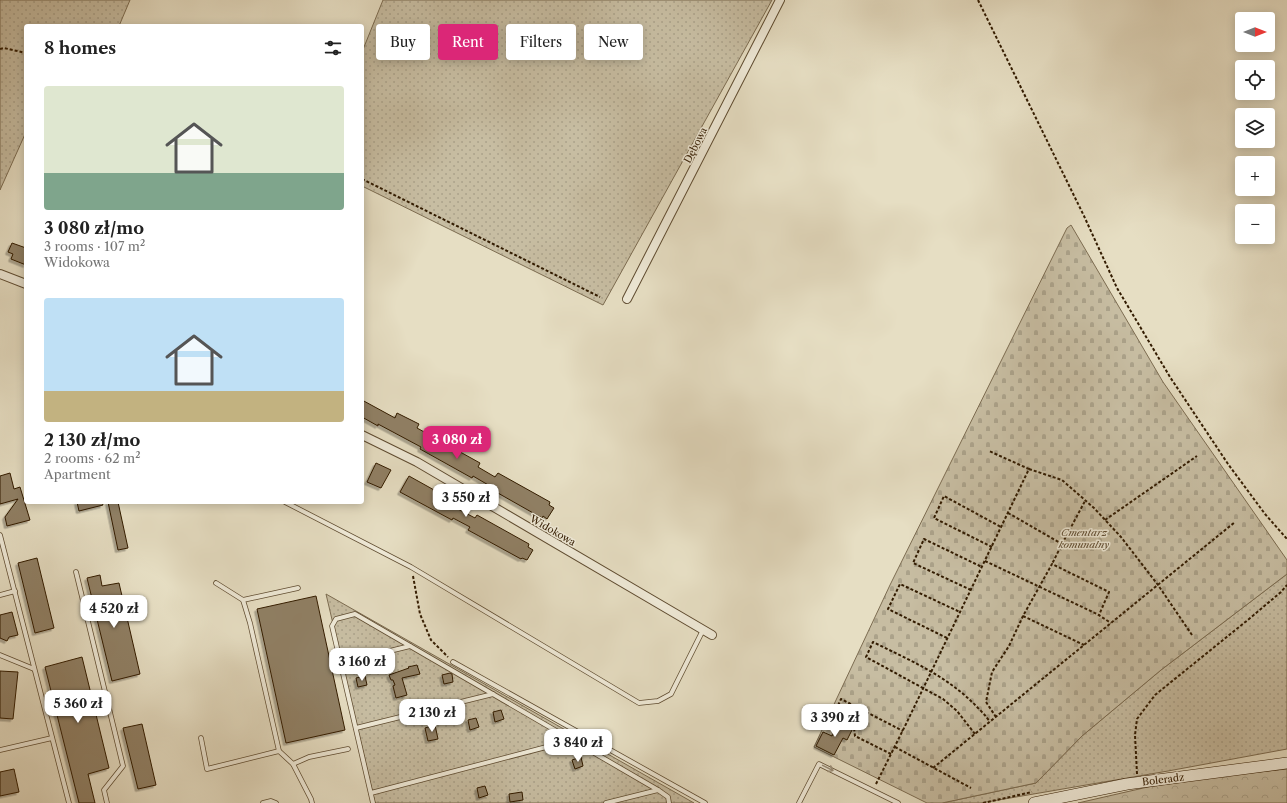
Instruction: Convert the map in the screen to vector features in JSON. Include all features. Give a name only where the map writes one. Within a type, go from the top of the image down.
[{"type":"street","name":"Dębowa","points":[[626,299],[780,0]]},
{"type":"street","points":[[0,274],[24,283]]},
{"type":"street","name":"Widokowa","points":[[364,436],[417,462],[712,635]]},
{"type":"street","name":"Boleradz","points":[[1036,799],[1137,783],[1287,763]]},
{"type":"lane","points":[[289,504],[411,567],[639,703],[658,701],[671,694],[704,630]]},
{"type":"lane","points":[[0,534],[68,802],[63,803]]},
{"type":"lane","points":[[76,572],[123,766],[104,790],[107,803]]},
{"type":"lane","points":[[216,583],[242,600],[250,623],[279,751],[293,764],[312,803]]},
{"type":"lane","points":[[242,600],[298,588]]},
{"type":"lane","points":[[0,595],[15,592]]},
{"type":"lane","points":[[373,803],[332,626],[336,620],[355,614],[658,790],[668,797],[669,803]]},
{"type":"lane","points":[[340,663],[410,646]]},
{"type":"lane","points":[[0,655],[34,669]]},
{"type":"lane","points":[[453,662],[705,803]]},
{"type":"lane","points":[[356,728],[493,694]]},
{"type":"lane","points":[[0,750],[52,738]]},
{"type":"lane","points":[[201,738],[207,769],[279,751]]},
{"type":"lane","points":[[371,793],[573,740]]},
{"type":"lane","points":[[293,764],[309,757],[348,749]]},
{"type":"lane","points":[[800,803],[819,764],[898,803]]},
{"type":"lane","points":[[606,803],[658,790]]},
{"type":"lane","points":[[263,803],[271,801],[276,803]]},
{"type":"path","points":[[978,0],[1084,216],[1117,288],[1170,377],[1224,457],[1265,514],[1287,539]]},
{"type":"path","points":[[0,49],[4,48],[24,53]]},
{"type":"path","points":[[364,180],[600,297]]},
{"type":"path","points":[[989,451],[1029,469],[1062,480],[1086,501],[1121,537],[1158,585],[1192,635]]},
{"type":"path","points":[[1105,520],[1198,456]]},
{"type":"path","points":[[873,791],[1029,469]]},
{"type":"path","points":[[992,547],[934,518],[944,496],[1001,527]]},
{"type":"path","points":[[996,717],[986,702],[992,672],[1009,646],[1022,616],[1086,501]]},
{"type":"path","points":[[1008,513],[1062,544]]},
{"type":"path","points":[[933,768],[1235,522]]},
{"type":"path","points":[[971,590],[913,563],[924,540],[982,567]]},
{"type":"path","points":[[985,561],[1099,615],[1111,623]]},
{"type":"path","points":[[1052,564],[1109,592],[1099,615]]},
{"type":"path","points":[[411,567],[420,614],[431,640],[453,662]]},
{"type":"path","points":[[948,638],[888,609],[900,584],[960,612]]},
{"type":"path","points":[[1137,783],[1135,735],[1136,719],[1156,695],[1249,619],[1281,592],[1287,585]]},
{"type":"path","points":[[1022,616],[1084,645]]},
{"type":"path","points":[[975,734],[957,711],[943,699],[866,657],[873,642],[932,671],[958,688],[984,713],[990,722]]},
{"type":"path","points":[[891,754],[855,736],[854,728],[841,720],[836,710],[841,699],[903,730]]},
{"type":"path","points":[[895,747],[971,788]]},
{"type":"path","points":[[983,803],[1036,799]]},
{"type":"green space","points":[[0,0],[130,0],[120,24],[24,24],[24,136],[0,190]]},
{"type":"green space","points":[[383,0],[772,0],[603,305],[364,187],[364,47]]},
{"type":"green space","name":"Cmentarz komunalny","points":[[1071,225],[1163,382],[1287,560],[1287,574],[1161,670],[1082,736],[1036,783],[942,803],[927,803],[814,747],[890,585],[1067,228]]},
{"type":"green space","points":[[1287,574],[1287,749],[981,803],[942,803],[1036,783],[1082,736],[1161,670]]},
{"type":"green space","points":[[326,594],[694,803],[375,803]]},
{"type":"green space","points":[[1287,769],[1287,803],[1078,803],[1174,781]]},
{"type":"building","points":[[12,243],[24,247],[24,264],[11,259],[13,254],[8,252]]},
{"type":"building","points":[[364,401],[395,418],[397,413],[419,424],[417,428],[480,463],[478,467],[495,477],[498,473],[550,502],[549,505],[554,508],[547,519],[543,516],[542,518],[489,488],[490,486],[473,476],[472,478],[420,449],[421,447],[378,424],[378,426],[364,418]]},
{"type":"building","points":[[376,463],[391,470],[381,488],[367,482]]},
{"type":"building","points":[[10,473],[14,489],[20,487],[30,520],[7,526],[5,517],[18,499],[0,504],[0,476]]},
{"type":"building","points":[[409,476],[461,505],[458,509],[475,518],[477,515],[529,544],[528,547],[533,550],[527,560],[521,559],[468,530],[470,527],[453,518],[452,520],[400,492]]},
{"type":"building","points":[[77,504],[103,505],[79,511]]},
{"type":"building","points":[[108,504],[118,504],[128,548],[118,550]]},
{"type":"building","points":[[37,558],[54,628],[35,633],[18,563]]},
{"type":"building","points":[[100,575],[102,586],[119,583],[140,674],[112,681],[87,578]]},
{"type":"building","points":[[316,596],[345,730],[286,743],[257,609]]},
{"type":"building","points":[[12,612],[18,635],[9,637],[7,641],[0,638],[0,615]]},
{"type":"building","points":[[82,657],[109,768],[88,774],[95,803],[79,803],[45,667]]},
{"type":"building","points":[[417,665],[420,674],[402,678],[407,695],[396,698],[393,686],[395,685],[389,675]]},
{"type":"building","points":[[0,671],[18,672],[13,719],[0,718]]},
{"type":"building","points":[[452,674],[453,682],[444,684],[442,675]]},
{"type":"building","points":[[365,676],[367,685],[358,687],[356,678]]},
{"type":"building","points":[[501,710],[504,719],[495,722],[493,712]]},
{"type":"building","points":[[476,718],[479,727],[470,730],[468,720]]},
{"type":"building","points":[[840,721],[853,728],[847,740],[843,738],[834,755],[816,746],[823,732],[832,736]]},
{"type":"building","points":[[142,724],[156,785],[138,789],[123,728]]},
{"type":"building","points":[[435,725],[438,739],[428,741],[425,728]]},
{"type":"building","points":[[581,757],[583,766],[575,769],[572,760]]},
{"type":"building","points":[[14,769],[19,792],[0,796],[0,772]]},
{"type":"building","points":[[485,786],[488,795],[479,798],[477,788]]},
{"type":"building","points":[[522,792],[523,800],[510,802],[509,794]]}]
